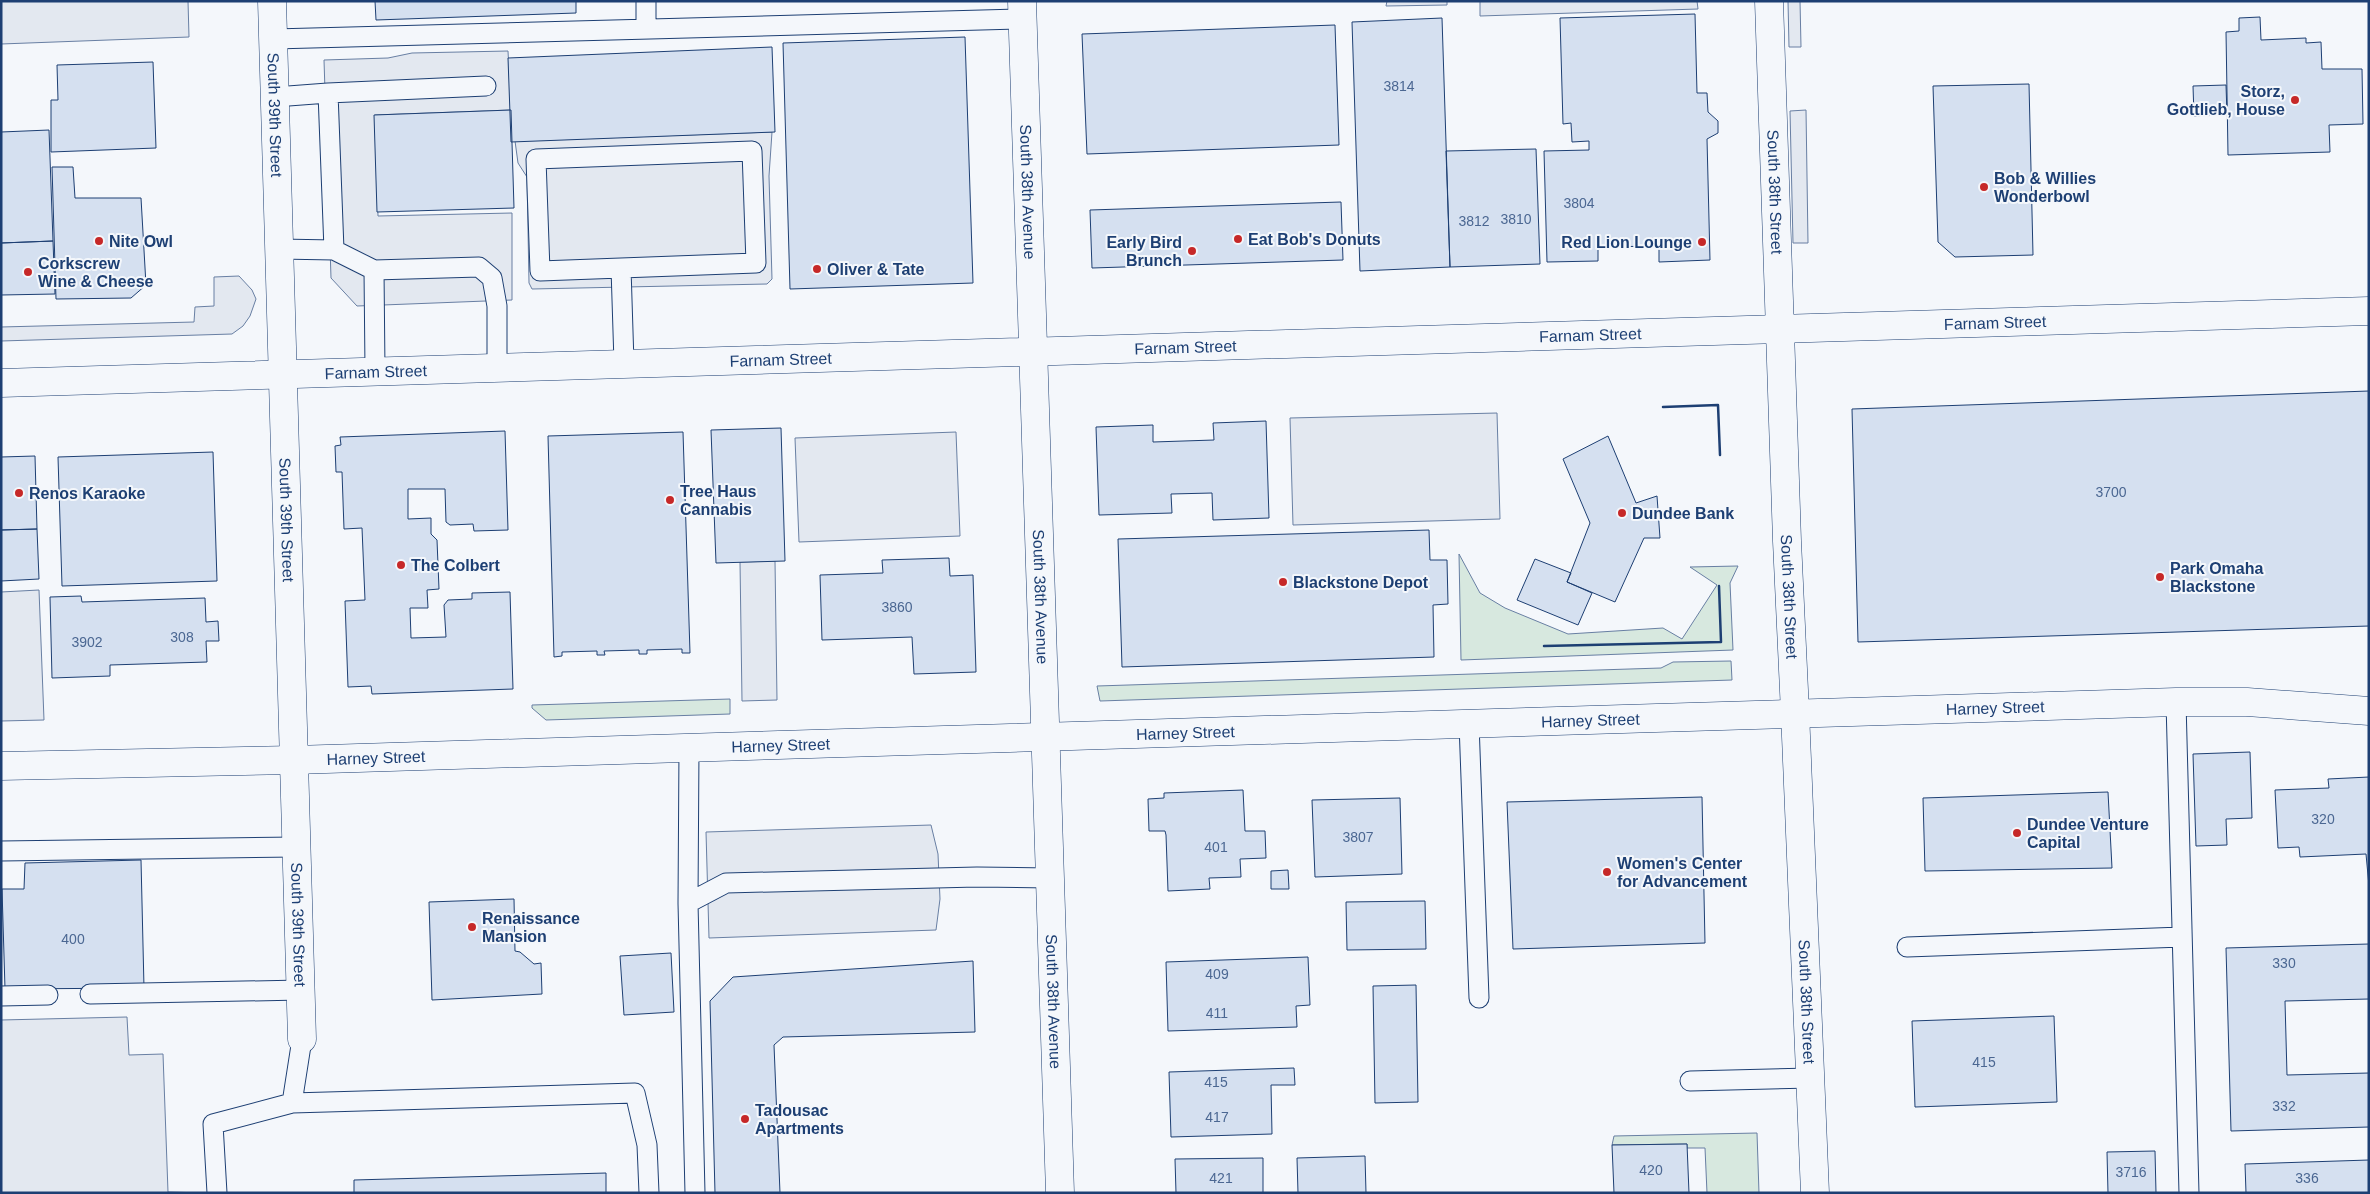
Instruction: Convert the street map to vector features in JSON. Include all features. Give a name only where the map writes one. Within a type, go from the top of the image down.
[{"type":"main road","name":"South 39th Street","points":[[272,1],[302,1039]]},
{"type":"main road","name":"South 38th Street","points":[[1768,1],[1779,328],[1815,1193]]},
{"type":"main road","name":"South 38th Avenue","points":[[1022,10],[1060,1193]]},
{"type":"main road","name":"Farnam Street","points":[[1,383],[497,366],[2369,310]]},
{"type":"main road","name":"Harney Street","points":[[1,766],[294,760],[1795,712],[2176,702],[2272,703],[2369,711]]},
{"type":"lane","points":[[646,1],[646,29]]},
{"type":"lane","points":[[274,39],[646,29],[1022,10]]},
{"type":"lane","points":[[275,96],[486,86]]},
{"type":"lane","points":[[328,93],[334,250]]},
{"type":"lane","points":[[752,150],[756,263],[621,268],[540,272],[536,159],[752,150]]},
{"type":"lane","points":[[279,250],[334,250],[374,270],[479,267],[492,278],[497,306],[497,366]]},
{"type":"lane","points":[[621,268],[624,363]]},
{"type":"lane","points":[[374,270],[375,370]]},
{"type":"lane","points":[[2176,702],[2189,1193]]},
{"type":"lane","points":[[1469,723],[1479,998]]},
{"type":"lane","points":[[689,748],[688,903],[696,1193]]},
{"type":"lane","points":[[1,851],[296,847]]},
{"type":"lane","points":[[688,903],[726,884],[976,877],[1050,878]]},
{"type":"lane","points":[[1907,947],[2182,937]]},
{"type":"lane","points":[[90,994],[300,990]]},
{"type":"lane","points":[[1,996],[48,995]]},
{"type":"lane","points":[[292,1103],[302,1039]]},
{"type":"lane","points":[[1690,1081],[1811,1078]]},
{"type":"lane","points":[[217,1193],[213,1124],[292,1103],[635,1093],[647,1144],[649,1193]]},
{"type":"shaded area","points":[[1,1],[188,1],[189,37],[1,44]]},
{"type":"shaded area","points":[[1387,1],[1447,1],[1447,5],[1386,6]]},
{"type":"shaded area","points":[[1480,1],[1697,1],[1698,9],[1480,16]]},
{"type":"shaded area","points":[[1788,1],[1800,1],[1801,47],[1789,47]]},
{"type":"shaded area","points":[[508,51],[511,110],[375,115],[378,216],[512,213],[512,300],[357,306],[331,278],[324,60],[388,58],[412,53]]},
{"type":"shaded area","points":[[1806,110],[1808,243],[1793,243],[1790,111]]},
{"type":"shaded area","points":[[772,132],[769,176],[772,279],[767,284],[532,289],[529,283],[527,177],[518,163],[515,141]]},
{"type":"shaded area","points":[[239,276],[252,290],[256,299],[250,316],[243,326],[232,334],[1,341],[1,327],[194,322],[195,307],[214,306],[214,277]]},
{"type":"shaded area","points":[[1497,413],[1500,519],[1293,525],[1290,418]]},
{"type":"shaded area","points":[[956,432],[960,536],[799,542],[795,438]]},
{"type":"shaded area","points":[[1459,554],[1480,593],[1505,608],[1568,634],[1663,628],[1682,639],[1717,585],[1690,567],[1738,566],[1730,583],[1733,650],[1461,660]]},
{"type":"shaded area","points":[[775,561],[777,700],[742,701],[740,562]]},
{"type":"shaded area","points":[[39,590],[44,720],[1,721],[1,592]]},
{"type":"shaded area","points":[[1731,661],[1732,680],[1100,701],[1097,686],[1661,668],[1673,662]]},
{"type":"shaded area","points":[[730,699],[730,714],[546,720],[532,708],[532,705]]},
{"type":"shaded area","points":[[931,825],[938,854],[940,899],[936,930],[709,938],[706,832]]},
{"type":"shaded area","points":[[127,1017],[129,1055],[163,1054],[168,1192],[204,1193],[1,1193],[1,1020]]},
{"type":"shaded area","points":[[1757,1133],[1759,1193],[1707,1193],[1705,1148],[1687,1148],[1687,1144],[1612,1145],[1614,1136]]},
{"type":"building","points":[[375,1],[576,1],[576,13],[376,20]]},
{"type":"building","points":[[1695,14],[1697,93],[1707,93],[1708,112],[1718,121],[1718,133],[1707,139],[1710,260],[1659,262],[1659,246],[1598,247],[1598,261],[1547,262],[1544,151],[1589,150],[1589,141],[1572,142],[1571,123],[1563,124],[1560,18]]},
{"type":"building","name":"Storz, Gottlieb, House","points":[[2260,17],[2261,40],[2306,38],[2306,43],[2321,42],[2322,69],[2362,69],[2363,124],[2329,125],[2330,152],[2228,155],[2226,32],[2239,31],[2239,18]]},
{"type":"building","points":[[1442,18],[1450,267],[1360,271],[1352,22]]},
{"type":"building","points":[[1335,25],[1339,145],[1087,154],[1082,34]]},
{"type":"building","points":[[965,37],[973,283],[790,289],[783,43]]},
{"type":"building","points":[[772,47],[775,132],[511,142],[508,58]]},
{"type":"building","points":[[153,62],[156,148],[51,152],[51,100],[58,100],[57,65]]},
{"type":"building","name":"Bob & Willies Wonderbowl","points":[[2029,84],[2033,255],[1955,257],[1938,242],[1933,86]]},
{"type":"building","points":[[2226,85],[2227,115],[2194,116],[2193,86]]},
{"type":"building","points":[[511,110],[514,208],[377,212],[374,115]]},
{"type":"building","points":[[49,130],[53,241],[1,243],[1,132]]},
{"type":"building","points":[[1536,149],[1540,264],[1450,267],[1446,151]]},
{"type":"building","name":"Nite Owl","points":[[52,167],[73,167],[75,198],[141,198],[146,285],[131,298],[56,299]]},
{"type":"building","points":[[1341,202],[1343,260],[1092,268],[1090,210]]},
{"type":"building","name":"Corkscrew Wine & Cheese","points":[[53,241],[55,294],[1,295],[1,243]]},
{"type":"building","points":[[2369,391],[2369,626],[1858,642],[1852,409]]},
{"type":"building","points":[[1266,421],[1269,518],[1213,520],[1212,493],[1171,494],[1172,513],[1099,515],[1096,427],[1153,425],[1153,442],[1214,440],[1213,423]]},
{"type":"building","points":[[781,428],[785,561],[716,563],[711,430]]},
{"type":"building","name":"The Colbert","points":[[505,431],[508,530],[474,531],[473,524],[450,525],[446,522],[445,489],[408,489],[408,519],[431,518],[431,534],[437,540],[439,589],[427,590],[428,608],[410,608],[411,638],[446,637],[444,605],[448,600],[472,599],[472,593],[510,592],[513,689],[372,694],[371,686],[348,687],[345,601],[365,600],[362,528],[344,529],[342,472],[336,472],[335,446],[341,445],[340,437]]},
{"type":"building","points":[[683,432],[690,653],[682,653],[682,649],[647,650],[647,654],[639,654],[639,650],[604,651],[605,655],[597,655],[597,651],[562,652],[562,656],[554,657],[548,436]]},
{"type":"building","name":"Dundee Bank","points":[[1608,436],[1636,503],[1657,496],[1660,538],[1644,538],[1615,602],[1567,582],[1590,523],[1563,459]]},
{"type":"building","points":[[213,452],[217,581],[62,586],[58,457]]},
{"type":"building","name":"Renos Karaoke","points":[[35,456],[37,529],[1,530],[1,457]]},
{"type":"building","points":[[37,529],[39,579],[1,581],[1,530]]},
{"type":"building","name":"Blackstone Depot","points":[[1429,530],[1430,560],[1447,560],[1448,604],[1433,605],[1434,657],[1122,667],[1118,539]]},
{"type":"building","points":[[949,558],[950,576],[973,575],[976,672],[914,674],[912,637],[822,640],[820,575],[883,573],[882,560]]},
{"type":"building","points":[[1535,559],[1571,573],[1567,582],[1592,593],[1578,625],[1517,600]]},
{"type":"building","points":[[81,596],[82,602],[205,598],[206,622],[218,621],[219,641],[206,641],[207,662],[110,665],[110,676],[52,678],[50,597]]},
{"type":"building","points":[[2250,752],[2252,818],[2226,819],[2227,845],[2196,846],[2193,754]]},
{"type":"building","points":[[2369,777],[2369,886],[2366,854],[2300,857],[2299,847],[2278,848],[2275,790],[2329,788],[2328,779]]},
{"type":"building","points":[[1243,790],[1245,831],[1265,831],[1266,858],[1240,859],[1241,877],[1209,878],[1210,889],[1168,891],[1166,835],[1165,831],[1149,831],[1148,799],[1164,798],[1164,793]]},
{"type":"building","name":"Dundee Venture Capital","points":[[2108,792],[2112,868],[1925,871],[1923,798]]},
{"type":"building","name":"Women's Center for Advancement","points":[[1702,797],[1705,943],[1513,949],[1507,802]]},
{"type":"building","points":[[1400,798],[1402,874],[1315,877],[1312,800]]},
{"type":"building","points":[[141,860],[144,988],[5,989],[2,889],[24,889],[25,863]]},
{"type":"building","points":[[1288,870],[1289,889],[1271,889],[1271,871]]},
{"type":"building","name":"Renaissance Mansion","points":[[514,899],[515,951],[520,952],[534,964],[541,963],[542,994],[432,1000],[429,902]]},
{"type":"building","points":[[1425,901],[1426,949],[1347,950],[1346,902]]},
{"type":"building","points":[[2369,944],[2369,999],[2285,1001],[2287,1075],[2369,1073],[2369,1127],[2231,1131],[2226,948]]},
{"type":"building","points":[[671,953],[674,1012],[624,1015],[620,956]]},
{"type":"building","points":[[1308,957],[1310,1005],[1296,1006],[1297,1027],[1168,1031],[1166,962]]},
{"type":"building","name":"Tadousac Apartments","points":[[973,961],[975,1032],[783,1037],[774,1045],[780,1193],[715,1193],[710,1001],[733,977]]},
{"type":"building","points":[[1416,985],[1418,1102],[1375,1103],[1373,986]]},
{"type":"building","points":[[2054,1016],[2057,1102],[1915,1107],[1912,1021]]},
{"type":"building","points":[[1294,1068],[1295,1085],[1271,1085],[1272,1134],[1171,1137],[1169,1072]]},
{"type":"building","points":[[1687,1144],[1689,1193],[1614,1193],[1612,1145]]},
{"type":"building","points":[[2155,1151],[2156,1193],[2108,1193],[2107,1152]]},
{"type":"building","points":[[1365,1156],[1366,1193],[1298,1193],[1297,1158]]},
{"type":"building","points":[[1263,1158],[1263,1193],[1176,1193],[1175,1159]]},
{"type":"building","points":[[2369,1160],[2369,1193],[2246,1193],[2245,1164]]},
{"type":"building","points":[[606,1173],[606,1193],[354,1193],[354,1180]]},
{"type":"wall","points":[[1663,407],[1718,405],[1720,455]]},
{"type":"wall","points":[[1544,646],[1721,642],[1719,586]]},
{"type":"place","name":"Storz, Gottlieb, House","points":[[2295,100]]},
{"type":"place","name":"Bob & Willies Wonderbowl","points":[[1984,187]]},
{"type":"place","name":"Eat Bob's Donuts","points":[[1238,239]]},
{"type":"place","name":"Nite Owl","points":[[99,241]]},
{"type":"place","name":"Red Lion Lounge","points":[[1702,242]]},
{"type":"place","name":"Early Bird Brunch","points":[[1192,251]]},
{"type":"place","name":"Oliver & Tate","points":[[817,269]]},
{"type":"place","name":"Corkscrew Wine & Cheese","points":[[28,272]]},
{"type":"place","name":"Renos Karaoke","points":[[19,493]]},
{"type":"place","name":"Tree Haus Cannabis","points":[[670,500]]},
{"type":"place","name":"Dundee Bank","points":[[1622,513]]},
{"type":"place","name":"The Colbert","points":[[401,565]]},
{"type":"place","name":"Park Omaha Blackstone","points":[[2160,577]]},
{"type":"place","name":"Blackstone Depot","points":[[1283,582]]},
{"type":"place","name":"Dundee Venture Capital","points":[[2017,833]]},
{"type":"place","name":"Women's Center for Advancement","points":[[1607,872]]},
{"type":"place","name":"Renaissance Mansion","points":[[472,927]]},
{"type":"place","name":"Tadousac Apartments","points":[[745,1119]]}]
